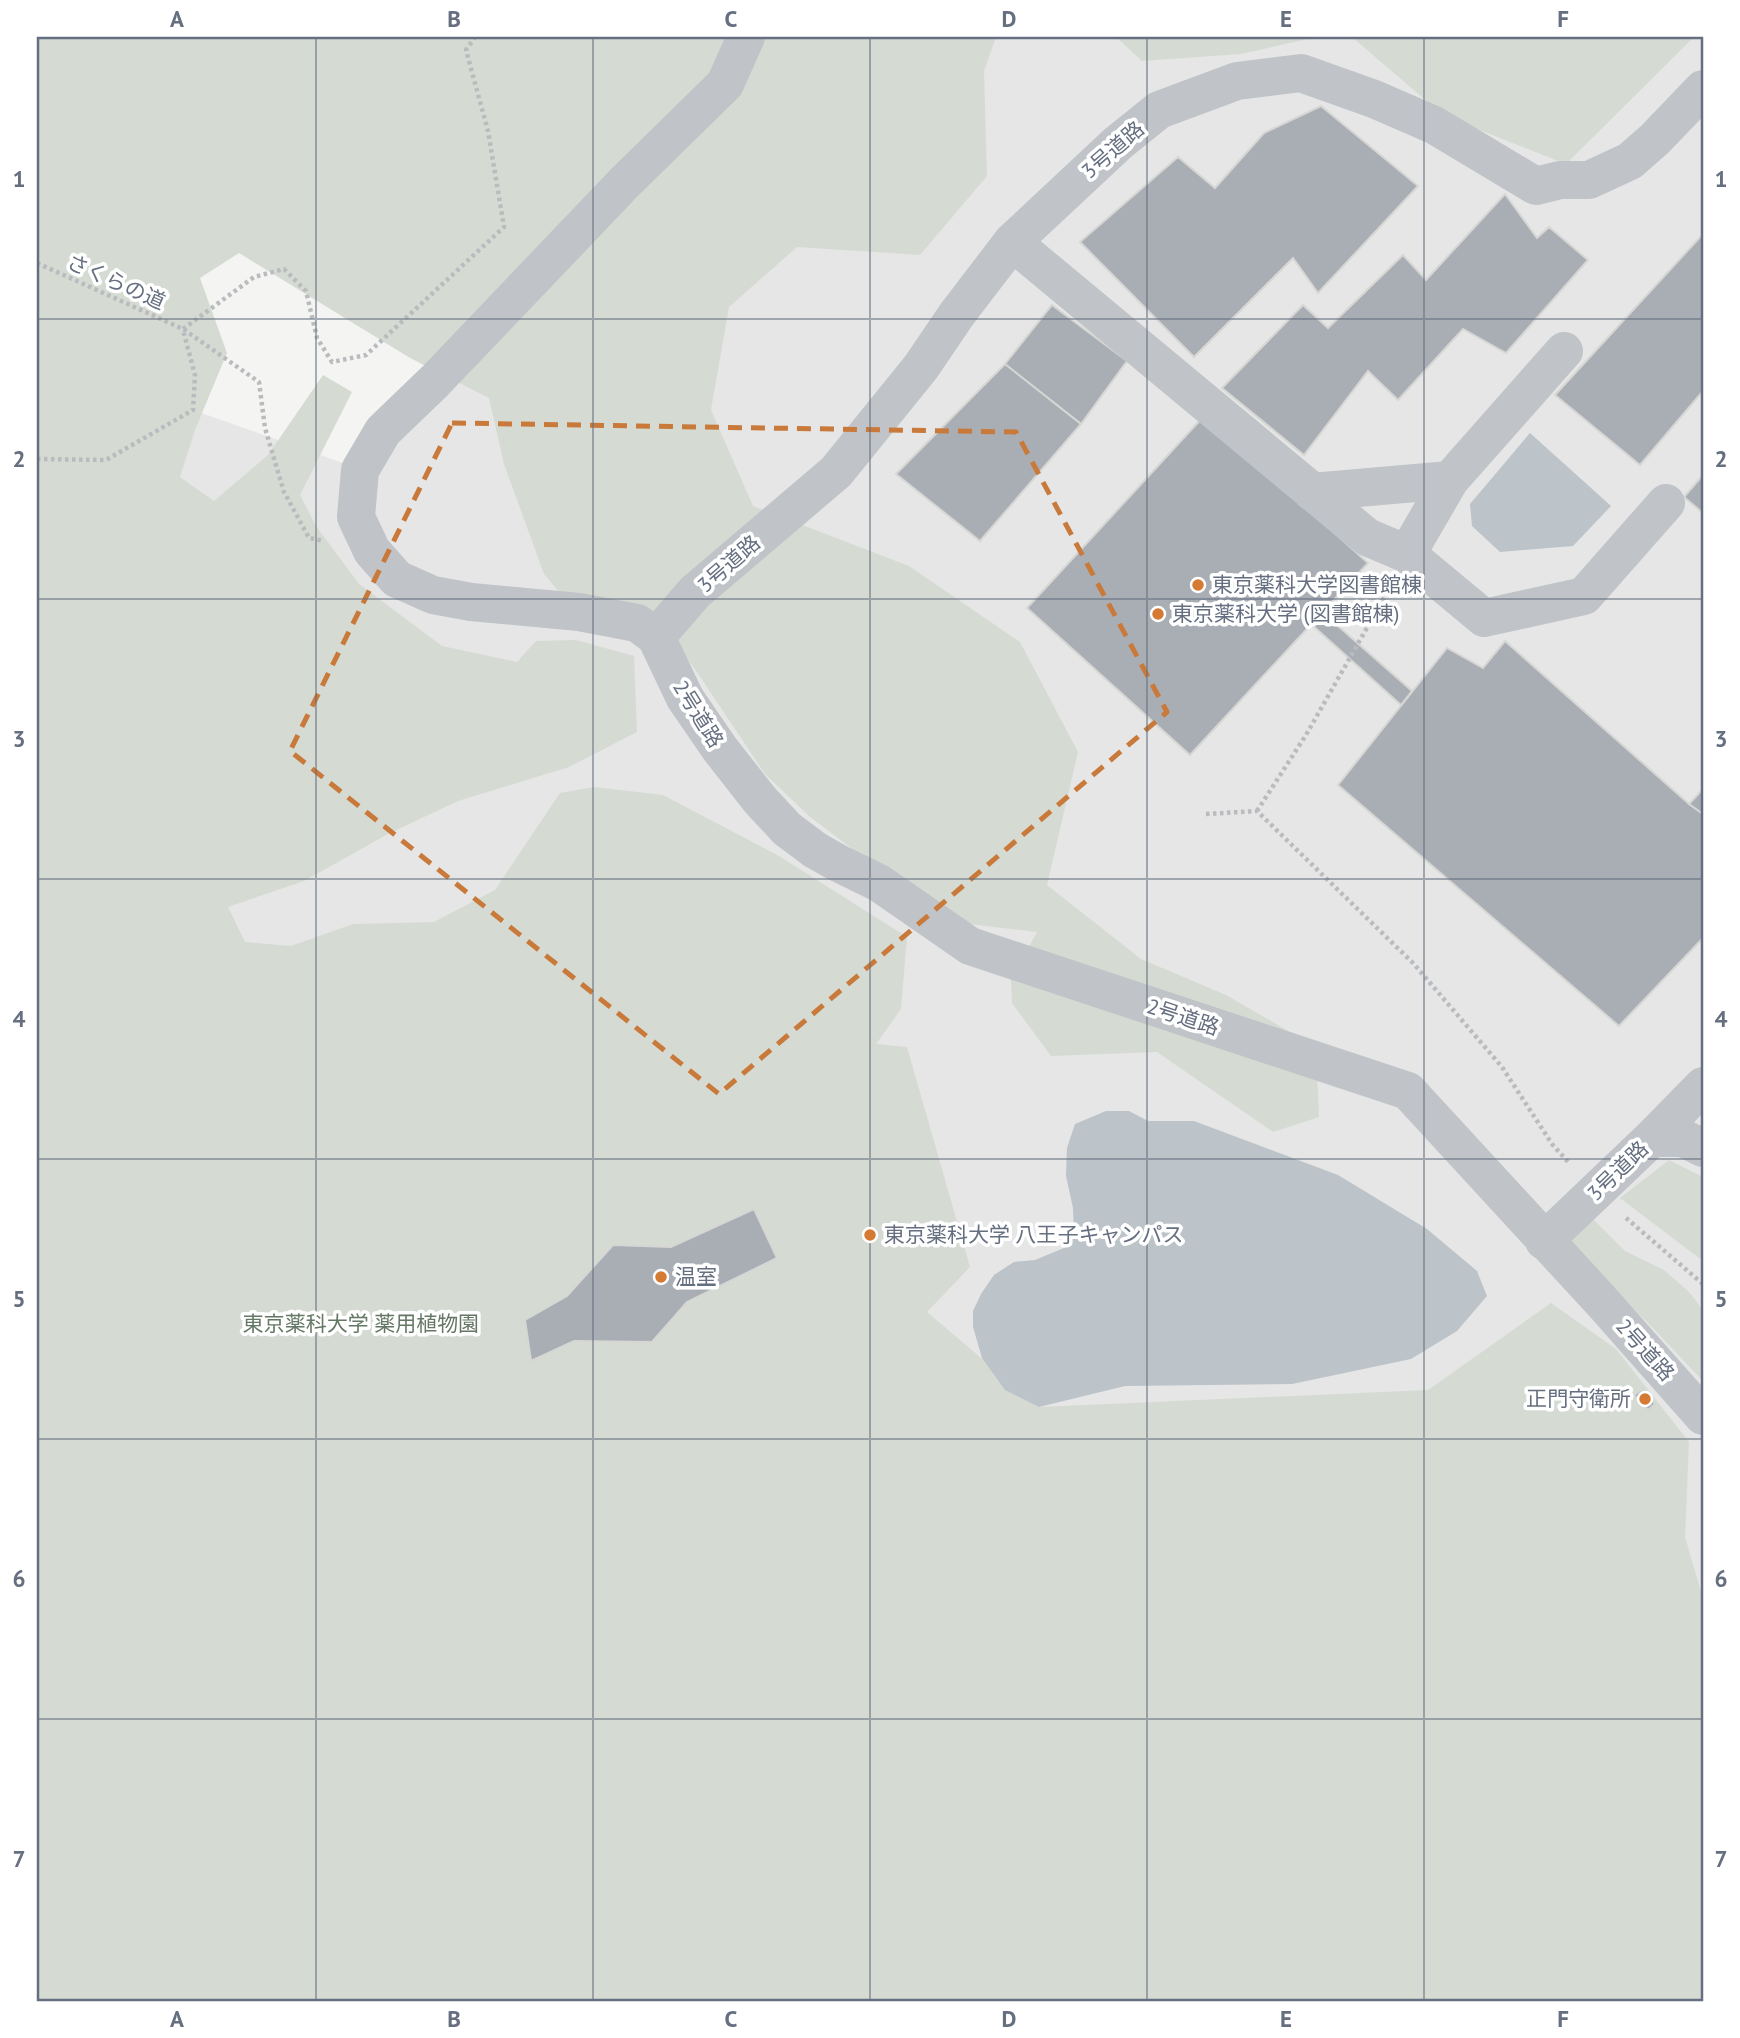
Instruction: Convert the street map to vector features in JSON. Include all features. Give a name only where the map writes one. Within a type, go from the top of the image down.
[{"type":"lane","points":[[656,637],[637,623],[579,612],[471,602],[433,595],[397,579],[372,551],[356,517],[360,470],[383,430],[435,381],[625,182],[726,83],[746,37]]},
{"type":"lane","name":"3号道路","points":[[656,637],[695,592],[836,472],[921,366],[1012,242],[1118,143],[1159,110],[1237,81],[1301,74],[1374,99],[1434,125],[1536,186],[1560,180],[1590,180],[1630,161],[1703,89]]},
{"type":"lane","points":[[1012,242],[1367,537],[1407,554],[1483,618],[1584,596],[1665,503]]},
{"type":"lane","points":[[1407,554],[1450,480],[1564,351]]},
{"type":"lane","points":[[1312,492],[1450,480]]},
{"type":"lane","name":"2号道路","points":[[656,637],[685,698],[719,749],[787,828],[838,863],[879,883],[970,946],[1408,1091],[1703,1416]]},
{"type":"lane","points":[[1652,1138],[1703,1086]]},
{"type":"lane","name":"3号道路","points":[[1544,1241],[1652,1138],[1683,1138],[1703,1148]]},
{"type":"path","points":[[37,459],[106,460],[193,410],[195,375],[183,329],[254,277],[284,269],[306,291],[317,338],[332,362],[366,355],[504,227],[488,131],[466,50],[475,37]]},
{"type":"path","name":"さくらの道","points":[[37,263],[183,329],[258,383],[265,428],[284,492],[309,538],[372,551]]},
{"type":"path","points":[[1258,811],[1373,621],[1407,554]]},
{"type":"path","points":[[1206,814],[1258,811],[1413,963],[1502,1067],[1552,1144],[1596,1193],[1703,1284]]},
{"type":"highlighted area","points":[[452,423],[1016,432],[1167,712],[719,1094],[290,751]]},
{"type":"shaded area","name":"東京薬科大学 八王子キャンパス","points":[[770,37],[1703,37],[1703,2001],[37,2001],[37,464],[193,410],[360,469],[740,143]]},
{"type":"shaded area","points":[[1530,433],[1611,506],[1573,546],[1500,552],[1472,526],[1470,504]]},
{"type":"shaded area","points":[[1106,1111],[1129,1111],[1148,1121],[1194,1121],[1338,1175],[1427,1229],[1477,1271],[1487,1296],[1457,1331],[1411,1359],[1292,1384],[1125,1386],[1039,1407],[1005,1390],[982,1358],[973,1327],[973,1311],[994,1275],[1014,1262],[1035,1260],[1064,1248],[1074,1235],[1073,1208],[1066,1176],[1067,1148],[1075,1124]]},
{"type":"green space","name":"東京薬科大学 八王子キャンパス","points":[[37,37],[996,37],[984,71],[987,176],[920,255],[797,247],[729,307],[711,410],[753,506],[909,566],[1020,642],[1078,752],[1047,885],[1141,959],[1226,995],[1316,1047],[1319,1117],[1273,1132],[1157,1052],[1051,1056],[1012,1003],[1011,980],[1037,932],[952,922],[809,816],[765,774],[695,669],[648,611],[560,593],[544,574],[504,464],[489,398],[410,358],[239,253],[200,278],[227,353],[195,430],[180,477],[214,501],[268,455],[323,375],[352,392],[300,495],[316,526],[359,584],[442,646],[517,662],[536,641],[576,640],[634,656],[637,732],[569,767],[458,801],[388,834],[304,881],[228,907],[245,942],[291,946],[353,924],[434,922],[495,890],[560,793],[594,787],[663,795],[779,856],[907,937],[901,1009],[876,1044],[907,1047],[970,1267],[927,1312],[1039,1407],[1428,1390],[1551,1303],[1616,1349],[1689,1442],[1685,1537],[1703,1599],[1703,2001],[37,2001]]},
{"type":"green space","points":[[1116,37],[1316,37],[1241,54],[1142,61]]},
{"type":"green space","points":[[1352,37],[1694,37],[1566,164],[1444,116]]},
{"type":"green space","points":[[1669,1160],[1703,1177],[1703,1261],[1620,1198]]},
{"type":"green space","points":[[1588,1214],[1625,1251],[1664,1270],[1689,1292],[1703,1310],[1703,1381],[1564,1241]]},
{"type":"building","points":[[1321,106],[1418,186],[1318,293],[1293,258],[1194,357],[1080,242],[1178,157],[1215,188],[1264,133]]},
{"type":"building","points":[[1505,194],[1537,238],[1549,227],[1588,260],[1506,353],[1463,329],[1398,400],[1368,371],[1304,455],[1222,388],[1303,305],[1328,328],[1403,255],[1426,280]]},
{"type":"building","points":[[1703,234],[1703,391],[1640,465],[1555,395]]},
{"type":"building","points":[[1052,305],[1127,361],[1081,424],[1005,364]]},
{"type":"building","points":[[1005,364],[1081,424],[980,541],[896,474]]},
{"type":"building","name":"東京薬科大学図書館棟","points":[[1204,416],[1368,563],[1190,755],[1027,608]]},
{"type":"building","points":[[1703,475],[1703,513],[1684,497]]},
{"type":"building","points":[[1322,612],[1412,691],[1401,705],[1311,624]]},
{"type":"building","points":[[1505,641],[1703,814],[1703,938],[1619,1026],[1338,785],[1447,648],[1483,668]]},
{"type":"building","points":[[1703,789],[1703,814],[1689,804]]},
{"type":"building","name":"温室","points":[[754,1209],[777,1258],[687,1302],[652,1342],[574,1341],[531,1361],[525,1320],[567,1296],[613,1245],[671,1247]]},
{"type":"building","name":"正門守衛所","points":[[1643,1389],[1655,1404],[1648,1410],[1634,1395]]},
{"type":"place","name":"東京薬科大学図書館棟","points":[[1198,585]]},
{"type":"place","name":"東京薬科大学 (図書館棟)","points":[[1158,614]]},
{"type":"place","name":"東京薬科大学 八王子キャンパス","points":[[870,1235]]},
{"type":"place","name":"温室","points":[[661,1277]]},
{"type":"place","name":"正門守衛所","points":[[1645,1399]]},
{"type":"park label","name":"東京薬科大学 薬用植物園","points":[[361,1324]]}]
